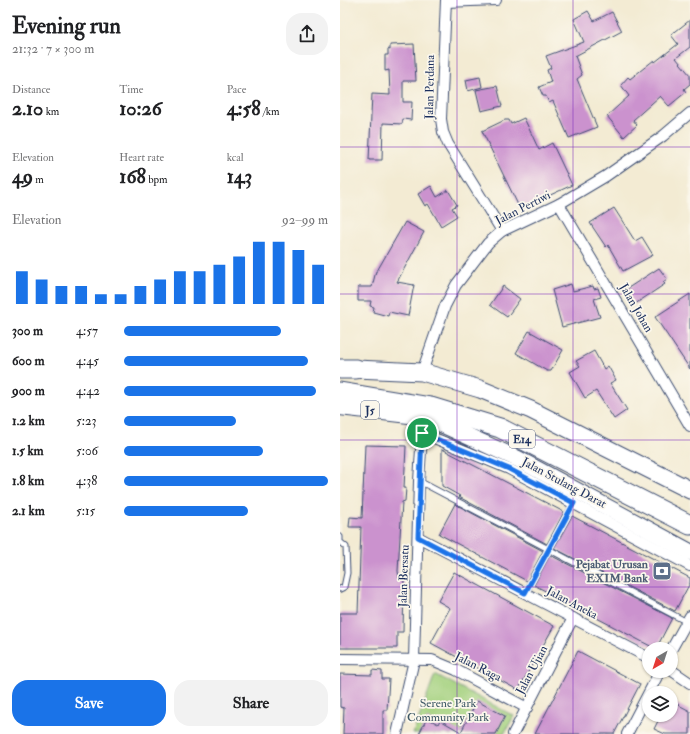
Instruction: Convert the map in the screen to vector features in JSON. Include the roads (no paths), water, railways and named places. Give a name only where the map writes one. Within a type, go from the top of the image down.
[{"type":"highway","name":"E14","points":[[345,367],[422,372],[480,389],[531,410],[690,490]]},
{"type":"highway","name":"E14","points":[[340,392],[431,408],[500,428],[690,525]]},
{"type":"main road","name":"Jalan Stulang Darat","points":[[340,407],[426,417],[518,459],[690,552]]},
{"type":"street","points":[[446,1],[496,0]]},
{"type":"street","name":"Jalan Perdana","points":[[446,1],[442,119],[443,132],[448,144],[502,231]]},
{"type":"street","name":"Jalan Pertiwi","points":[[422,372],[445,306],[456,285],[488,243],[502,231],[559,204],[606,176],[662,136],[690,113]]},
{"type":"street","name":"Jalan Johan","points":[[559,204],[690,426]]},
{"type":"street","name":"Jalan Bersatu","points":[[396,734],[414,660],[419,481],[422,433],[426,417]]},
{"type":"street","points":[[422,433],[509,469],[690,566]]},
{"type":"street","name":"Jalan Aneka","points":[[418,537],[642,654]]},
{"type":"street","name":"Jalan Ujian","points":[[513,734],[574,618]]},
{"type":"street","points":[[675,642],[688,619]]},
{"type":"street","name":"Jalan Raga","points":[[340,659],[432,660],[442,663],[527,708]]},
{"type":"street","points":[[678,675],[690,683]]},
{"type":"street","points":[[627,734],[656,678]]},
{"type":"lane","points":[[419,481],[688,619]]},
{"type":"lane","points":[[525,593],[574,503]]},
{"type":"lane","points":[[340,537],[340,542],[346,547],[347,573],[344,586],[340,589]]},
{"type":"place","name":"Pejabat Urusan EXIM Bank","points":[[662,571]]},
{"type":"park label","name":"Serene Park Community Park","points":[[448,710]]}]
